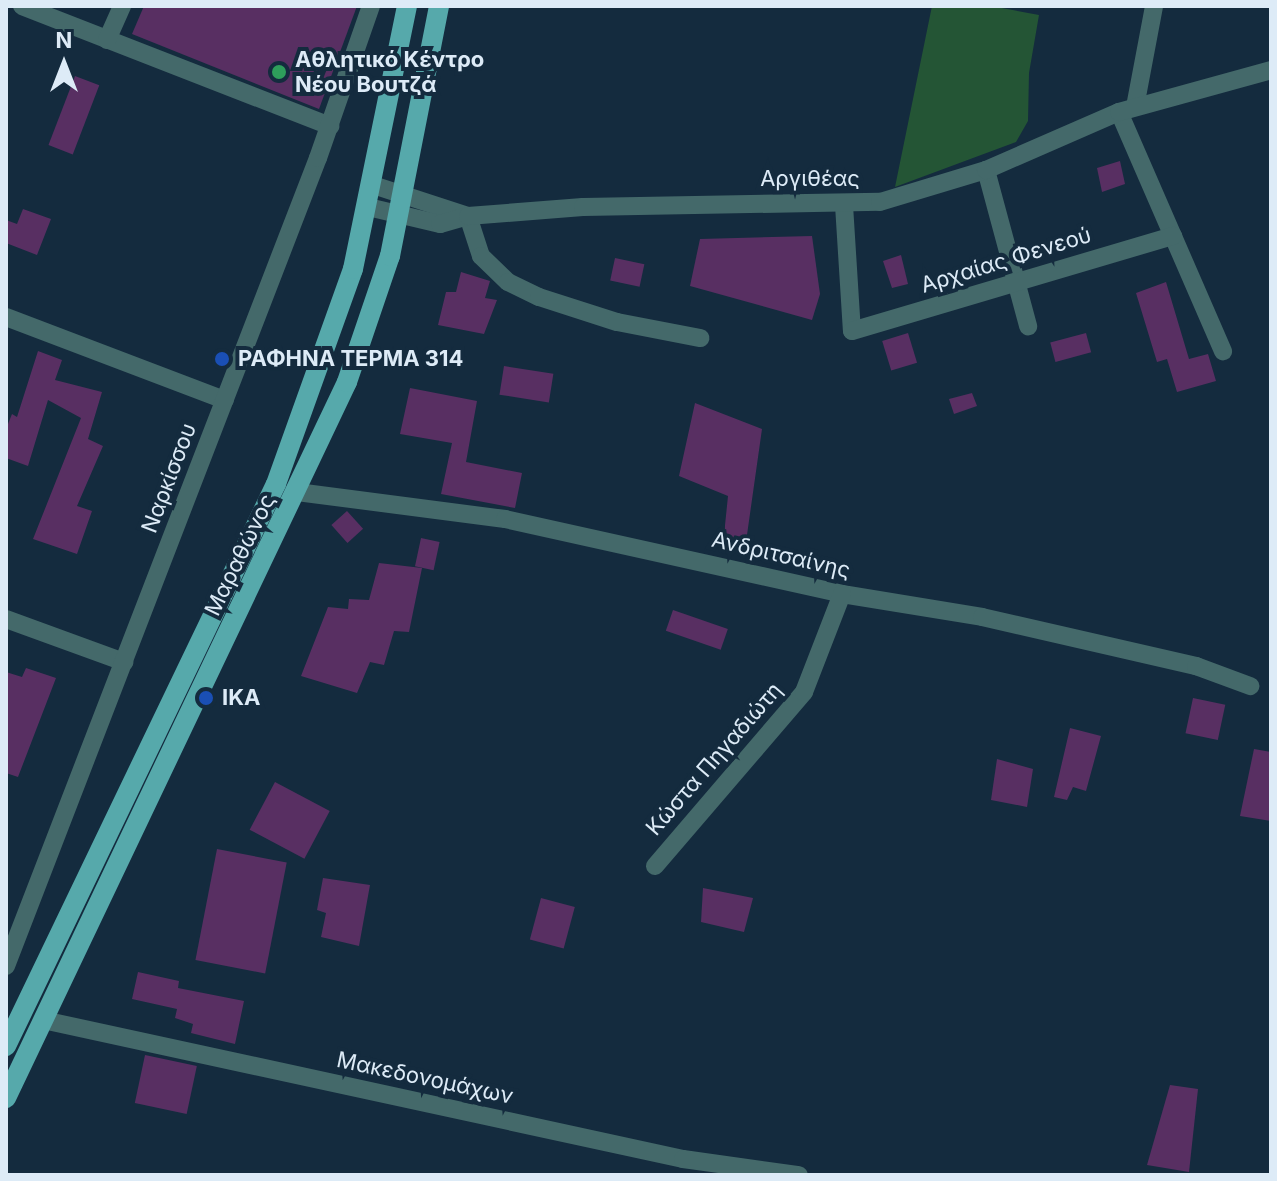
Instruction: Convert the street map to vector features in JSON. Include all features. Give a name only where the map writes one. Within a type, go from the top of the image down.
[{"type":"main road","name":"Μαραθώνος","points":[[6,1046],[276,484],[334,328],[368,207],[407,6]]},
{"type":"main road","name":"Μαραθώνος","points":[[6,1098],[297,492],[365,334],[404,193],[439,6]]},
{"type":"street","points":[[22,6],[330,126]]},
{"type":"street","points":[[107,40],[122,6]]},
{"type":"street","name":"Ναρκίσσου","points":[[6,966],[11,940],[124,662],[225,400],[330,126],[371,6]]},
{"type":"street","points":[[1154,6],[1127,110],[1173,236],[1223,351]]},
{"type":"street","name":"Αργιθέας","points":[[368,207],[398,217],[440,224],[468,216],[583,207],[844,205],[916,194],[986,170],[1127,110],[1271,70]]},
{"type":"street","points":[[986,170],[1013,281],[1028,326]]},
{"type":"street","points":[[373,185],[468,216],[481,256],[508,282],[617,322],[700,338]]},
{"type":"street","name":"Αρχαίας Φενεού","points":[[844,205],[852,331],[1173,236]]},
{"type":"street","points":[[6,317],[225,400]]},
{"type":"street","name":"Ανδριτσαίνης","points":[[297,492],[505,519],[842,594],[982,617],[1196,666],[1250,686]]},
{"type":"street","name":"Κώστα Πηγαδιώτη","points":[[655,866],[804,692],[842,594]]},
{"type":"street","points":[[6,619],[124,662]]},
{"type":"street","name":"Μακεδονομάχων","points":[[43,1020],[683,1159],[799,1175]]},
{"type":"green space","points":[[932,6],[991,6],[1039,15],[1029,73],[1028,121],[1016,142],[895,187]]},
{"type":"building","name":"Αθλητικό Κέντρο Νέου Βουτζά","points":[[144,6],[357,6],[319,109],[132,34]]},
{"type":"building","points":[[75,76],[99,85],[73,154],[48,145]]},
{"type":"building","points":[[1120,161],[1125,184],[1102,192],[1097,168]]},
{"type":"building","points":[[23,209],[51,219],[37,255],[6,243],[6,220],[17,224]]},
{"type":"building","points":[[812,236],[820,294],[812,320],[690,286],[700,239]]},
{"type":"building","points":[[901,255],[908,284],[892,288],[883,261]]},
{"type":"building","points":[[615,258],[644,264],[640,287],[610,280]]},
{"type":"building","points":[[461,272],[490,281],[485,298],[497,300],[484,334],[438,325],[446,292],[456,292]]},
{"type":"building","points":[[1166,282],[1189,359],[1208,354],[1216,381],[1177,392],[1167,359],[1157,362],[1136,293]]},
{"type":"building","points":[[908,333],[917,363],[891,371],[882,341]]},
{"type":"building","points":[[1086,333],[1091,352],[1055,362],[1050,343]]},
{"type":"building","points":[[38,351],[62,360],[55,380],[102,392],[88,439],[103,446],[77,506],[92,511],[77,554],[33,539],[81,418],[48,400],[28,466],[6,458],[6,429],[12,414],[17,417]]},
{"type":"building","points":[[504,366],[553,374],[549,402],[499,395]]},
{"type":"building","points":[[410,388],[477,401],[466,462],[522,473],[515,508],[441,494],[452,443],[400,434]]},
{"type":"building","points":[[972,393],[977,406],[954,414],[949,399]]},
{"type":"building","points":[[695,403],[762,429],[746,542],[724,535],[728,496],[679,476]]},
{"type":"building","points":[[347,511],[363,529],[347,543],[331,525]]},
{"type":"building","points":[[421,538],[440,542],[434,570],[415,566]]},
{"type":"building","points":[[379,563],[422,568],[409,632],[394,631],[384,665],[370,662],[357,693],[301,676],[328,607],[348,609],[349,599],[369,600]]},
{"type":"building","points":[[673,610],[728,629],[721,650],[666,631]]},
{"type":"building","points":[[26,668],[56,678],[18,777],[6,773],[6,672],[22,677]]},
{"type":"building","points":[[1193,698],[1225,705],[1218,740],[1186,733]]},
{"type":"building","points":[[1070,728],[1101,736],[1086,791],[1073,787],[1067,800],[1054,797]]},
{"type":"building","points":[[1254,749],[1271,752],[1271,821],[1240,816]]},
{"type":"building","points":[[997,759],[1033,769],[1027,807],[991,800]]},
{"type":"building","points":[[275,782],[330,811],[304,859],[250,830]]},
{"type":"building","points":[[217,849],[287,863],[265,973],[195,960]]},
{"type":"building","points":[[323,878],[370,885],[359,946],[321,937],[326,913],[317,910]]},
{"type":"building","points":[[703,888],[753,898],[744,932],[701,922]]},
{"type":"building","points":[[541,898],[575,907],[564,949],[530,940]]},
{"type":"building","points":[[138,972],[179,981],[178,988],[244,1001],[235,1044],[191,1033],[193,1024],[175,1018],[177,1009],[132,999]]},
{"type":"building","points":[[145,1055],[197,1066],[187,1114],[135,1103]]},
{"type":"building","points":[[1170,1085],[1198,1089],[1189,1172],[1147,1165]]},
{"type":"place","name":"Αθλητικό Κέντρο Νέου Βουτζά","points":[[279,72]]},
{"type":"place","name":"ΡΑΦΗΝΑ ΤΕΡΜΑ 314","points":[[222,359]]},
{"type":"place","name":"ΙΚΑ","points":[[206,698]]}]
